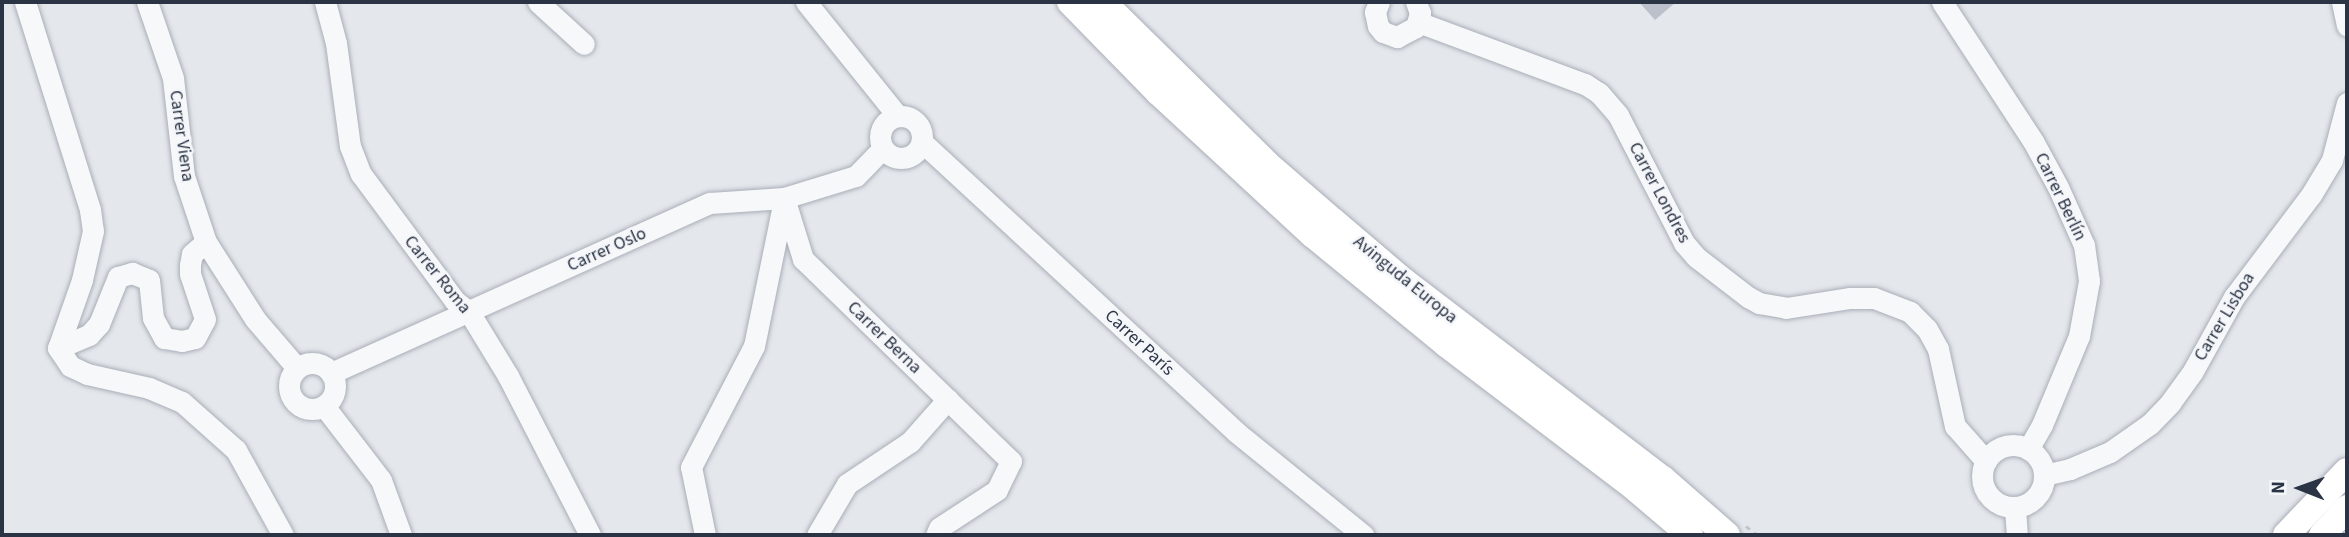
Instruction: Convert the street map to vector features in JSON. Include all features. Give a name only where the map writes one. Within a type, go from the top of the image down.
[{"type":"main road","name":"Avinguda Europa","points":[[1070,2],[1158,92],[1354,255],[1732,527]]},
{"type":"main road","name":"Avinguda Europa","points":[[1103,2],[1446,344],[1636,489],[1690,535]]},
{"type":"main road","points":[[2286,535],[2347,471]]},
{"type":"main road","points":[[2322,535],[2347,508]]},
{"type":"street","points":[[25,2],[90,210],[93,231],[82,280],[58,348]]},
{"type":"street","name":"Carrer Viena","points":[[147,2],[173,78],[184,176],[206,242],[254,319],[297,368]]},
{"type":"street","name":"Carrer Roma","points":[[325,2],[336,43],[354,160],[371,190],[421,257],[455,301],[469,312],[508,376],[590,535]]},
{"type":"street","points":[[538,2],[584,44]]},
{"type":"street","points":[[806,2],[897,115],[911,117],[917,122],[922,142],[914,154],[908,157],[893,157],[883,148],[881,128],[897,115]]},
{"type":"street","name":"Carrer Berlín","points":[[1941,2],[2033,141],[2058,187],[2084,245],[2088,281],[2079,336],[2042,425],[2028,449]]},
{"type":"street","points":[[2342,2],[2347,24]]},
{"type":"street","points":[[1377,3],[1375,12],[1378,26],[1390,36],[1404,36],[1417,12]]},
{"type":"street","name":"Carrer Londres","points":[[1417,12],[1585,84],[1599,93],[1618,115],[1684,243],[1696,257],[1748,297],[1771,307],[1786,308],[1850,298],[1874,298],[1910,312],[1927,329],[1938,349],[1955,426],[1986,461]]},
{"type":"street","name":"Carrer Lisboa","points":[[2044,475],[2070,469],[2110,452],[2150,424],[2171,402],[2193,371],[2234,297],[2311,195],[2332,160],[2347,103]]},
{"type":"street","name":"Carrer París","points":[[922,142],[1236,432],[1363,535]]},
{"type":"street","name":"Carrer Oslo","points":[[331,373],[710,203],[784,198],[856,176],[883,148]]},
{"type":"street","points":[[705,535],[691,467],[754,346],[784,198]]},
{"type":"street","name":"Carrer Berna","points":[[784,198],[803,259],[1011,461],[997,490],[939,528],[936,535]]},
{"type":"street","points":[[58,348],[89,335],[99,324],[118,277],[132,273],[149,280],[153,318],[164,338],[182,341],[195,338],[205,319],[190,265],[192,254],[206,242]]},
{"type":"street","points":[[58,348],[70,366],[87,374],[149,388],[182,402],[236,450],[283,535]]},
{"type":"street","points":[[312,363],[331,373],[335,387],[324,406],[309,409],[296,402],[290,381],[297,368],[312,363]]},
{"type":"street","points":[[817,535],[847,484],[910,442],[948,399]]},
{"type":"street","points":[[324,406],[381,480],[401,535]]},
{"type":"street","points":[[2013,445],[2028,449],[2040,460],[2044,475],[2041,490],[2035,498],[2015,508],[1997,503],[1984,488],[1982,478],[1986,461],[2003,447],[2013,445]]},
{"type":"street","points":[[2015,508],[2017,535]]},
{"type":"path","points":[[1732,527],[1757,535]]},
{"type":"building","points":[[1639,2],[1676,2],[1655,20]]}]
